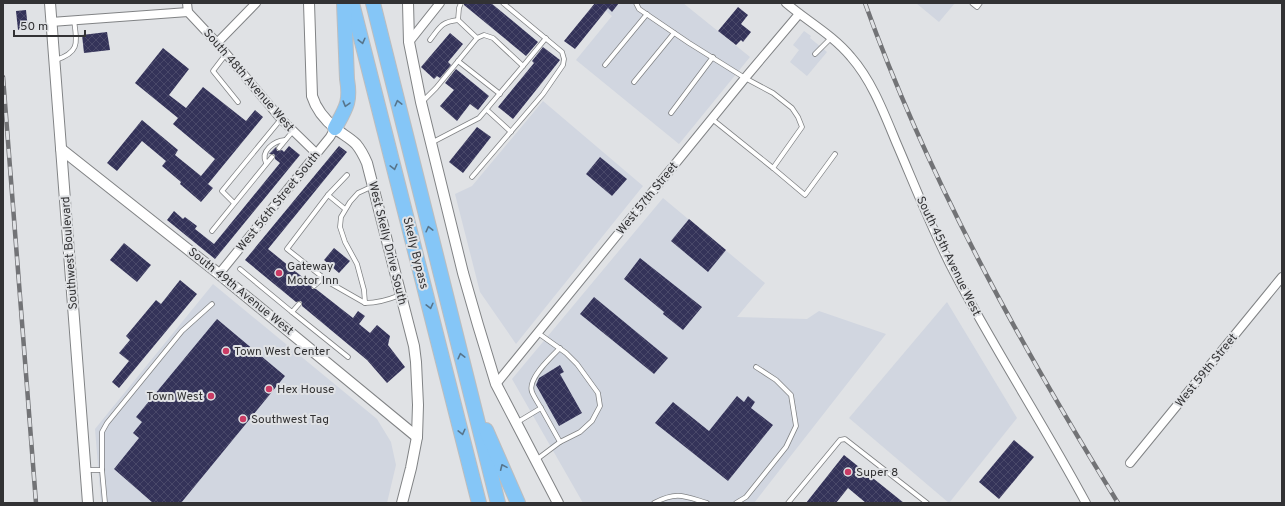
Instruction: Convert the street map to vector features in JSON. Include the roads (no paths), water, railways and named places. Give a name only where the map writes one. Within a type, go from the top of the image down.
[{"type":"highway","points":[[335,128],[347,105],[348,90],[344,3]]},
{"type":"highway","name":"Skelly Bypass","points":[[352,3],[480,503]]},
{"type":"highway","name":"Skelly Bypass","points":[[373,3],[498,503]]},
{"type":"highway","points":[[376,3],[378,25]]},
{"type":"highway","points":[[470,393],[518,503]]},
{"type":"highway","points":[[466,450],[469,503]]},
{"type":"street","name":"Southwest Boulevard","points":[[50,3],[88,503]]},
{"type":"street","points":[[51,22],[188,12],[187,3]]},
{"type":"street","points":[[217,43],[256,3]]},
{"type":"street","name":"West Skelly Drive South","points":[[309,3],[312,96],[315,105],[321,113],[335,128],[354,143],[362,153],[367,163],[414,346],[418,405],[417,436],[402,503]]},
{"type":"street","points":[[408,3],[408,42],[421,102],[463,273],[496,384],[558,503]]},
{"type":"street","points":[[408,42],[440,3]]},
{"type":"street","name":"South 45th Avenue West","points":[[786,3],[831,38],[850,55],[865,77],[885,115],[932,228],[954,271],[977,315],[1086,503]]},
{"type":"street","name":"South 48th Avenue West","points":[[188,12],[227,54],[281,119],[317,154]]},
{"type":"street","name":"West 57th Street","points":[[496,384],[745,78],[799,14]]},
{"type":"street","name":"West 56th Street South","points":[[219,274],[330,138],[335,128]]},
{"type":"street","name":"South 49th Avenue West","points":[[62,149],[219,274],[417,436]]},
{"type":"street","name":"West 59th Street","points":[[1130,463],[1282,277]]},
{"type":"lane","points":[[458,20],[461,3]]},
{"type":"lane","points":[[472,178],[543,94],[563,65],[564,59],[562,52],[503,3]]},
{"type":"lane","points":[[636,3],[639,9],[674,33],[745,78],[773,93],[792,108],[802,127],[773,168]]},
{"type":"lane","points":[[972,3],[979,5]]},
{"type":"lane","points":[[604,65],[647,14]]},
{"type":"lane","points":[[54,61],[67,56],[75,48],[76,38],[74,20]]},
{"type":"lane","points":[[430,40],[447,21],[458,20],[477,38]]},
{"type":"lane","points":[[634,82],[674,33]]},
{"type":"lane","points":[[421,102],[436,88],[477,38],[484,35],[493,38],[523,66]]},
{"type":"lane","points":[[431,143],[479,118],[546,38]]},
{"type":"lane","points":[[815,54],[831,38]]},
{"type":"lane","points":[[227,54],[213,71],[238,102]]},
{"type":"lane","points":[[671,113],[714,57]]},
{"type":"lane","points":[[458,60],[500,94]]},
{"type":"lane","points":[[487,110],[511,132]]},
{"type":"lane","points":[[234,203],[222,191],[281,119]]},
{"type":"lane","points":[[712,119],[804,194],[835,154]]},
{"type":"lane","points":[[279,148],[293,131]]},
{"type":"lane","points":[[266,164],[264,155],[268,149],[274,143],[285,140]]},
{"type":"lane","points":[[261,143],[268,149]]},
{"type":"lane","points":[[212,231],[272,157]]},
{"type":"lane","points":[[347,175],[328,195],[287,249],[323,278],[365,303],[376,303],[401,295]]},
{"type":"lane","points":[[365,303],[364,290],[357,264],[345,242],[340,227],[341,217],[345,209],[358,193],[373,186]]},
{"type":"lane","points":[[328,195],[345,209]]},
{"type":"lane","points":[[240,269],[348,357]]},
{"type":"lane","points":[[314,286],[323,278]]},
{"type":"lane","points":[[105,503],[102,470],[102,432],[107,423],[182,331],[212,304]]},
{"type":"lane","points":[[292,312],[299,304]]},
{"type":"lane","points":[[535,460],[560,442],[580,432],[592,421],[600,406],[598,393],[577,364],[560,348],[538,333]]},
{"type":"lane","points":[[560,348],[535,376],[531,391],[560,442]]},
{"type":"lane","points":[[736,503],[746,497],[786,447],[796,426],[791,395],[776,380],[756,367]]},
{"type":"lane","points":[[516,424],[541,408]]},
{"type":"lane","points":[[788,503],[840,440],[845,438],[927,503]]},
{"type":"lane","points":[[86,470],[102,470]]},
{"type":"lane","points":[[654,503],[671,495],[686,496],[707,503]]},
{"type":"railway","points":[[865,3],[917,133],[978,259],[1046,383],[1118,503]]},
{"type":"railway","points":[[3,77],[36,503]]},
{"type":"place","name":"Gateway Motor Inn","points":[[279,273]]},
{"type":"place","name":"Town West Center","points":[[226,351]]},
{"type":"place","name":"Hex House","points":[[269,389]]},
{"type":"place","name":"Town West","points":[[211,396]]},
{"type":"place","name":"Southwest Tag","points":[[243,419]]},
{"type":"place","name":"Super 8","points":[[848,472]]}]
